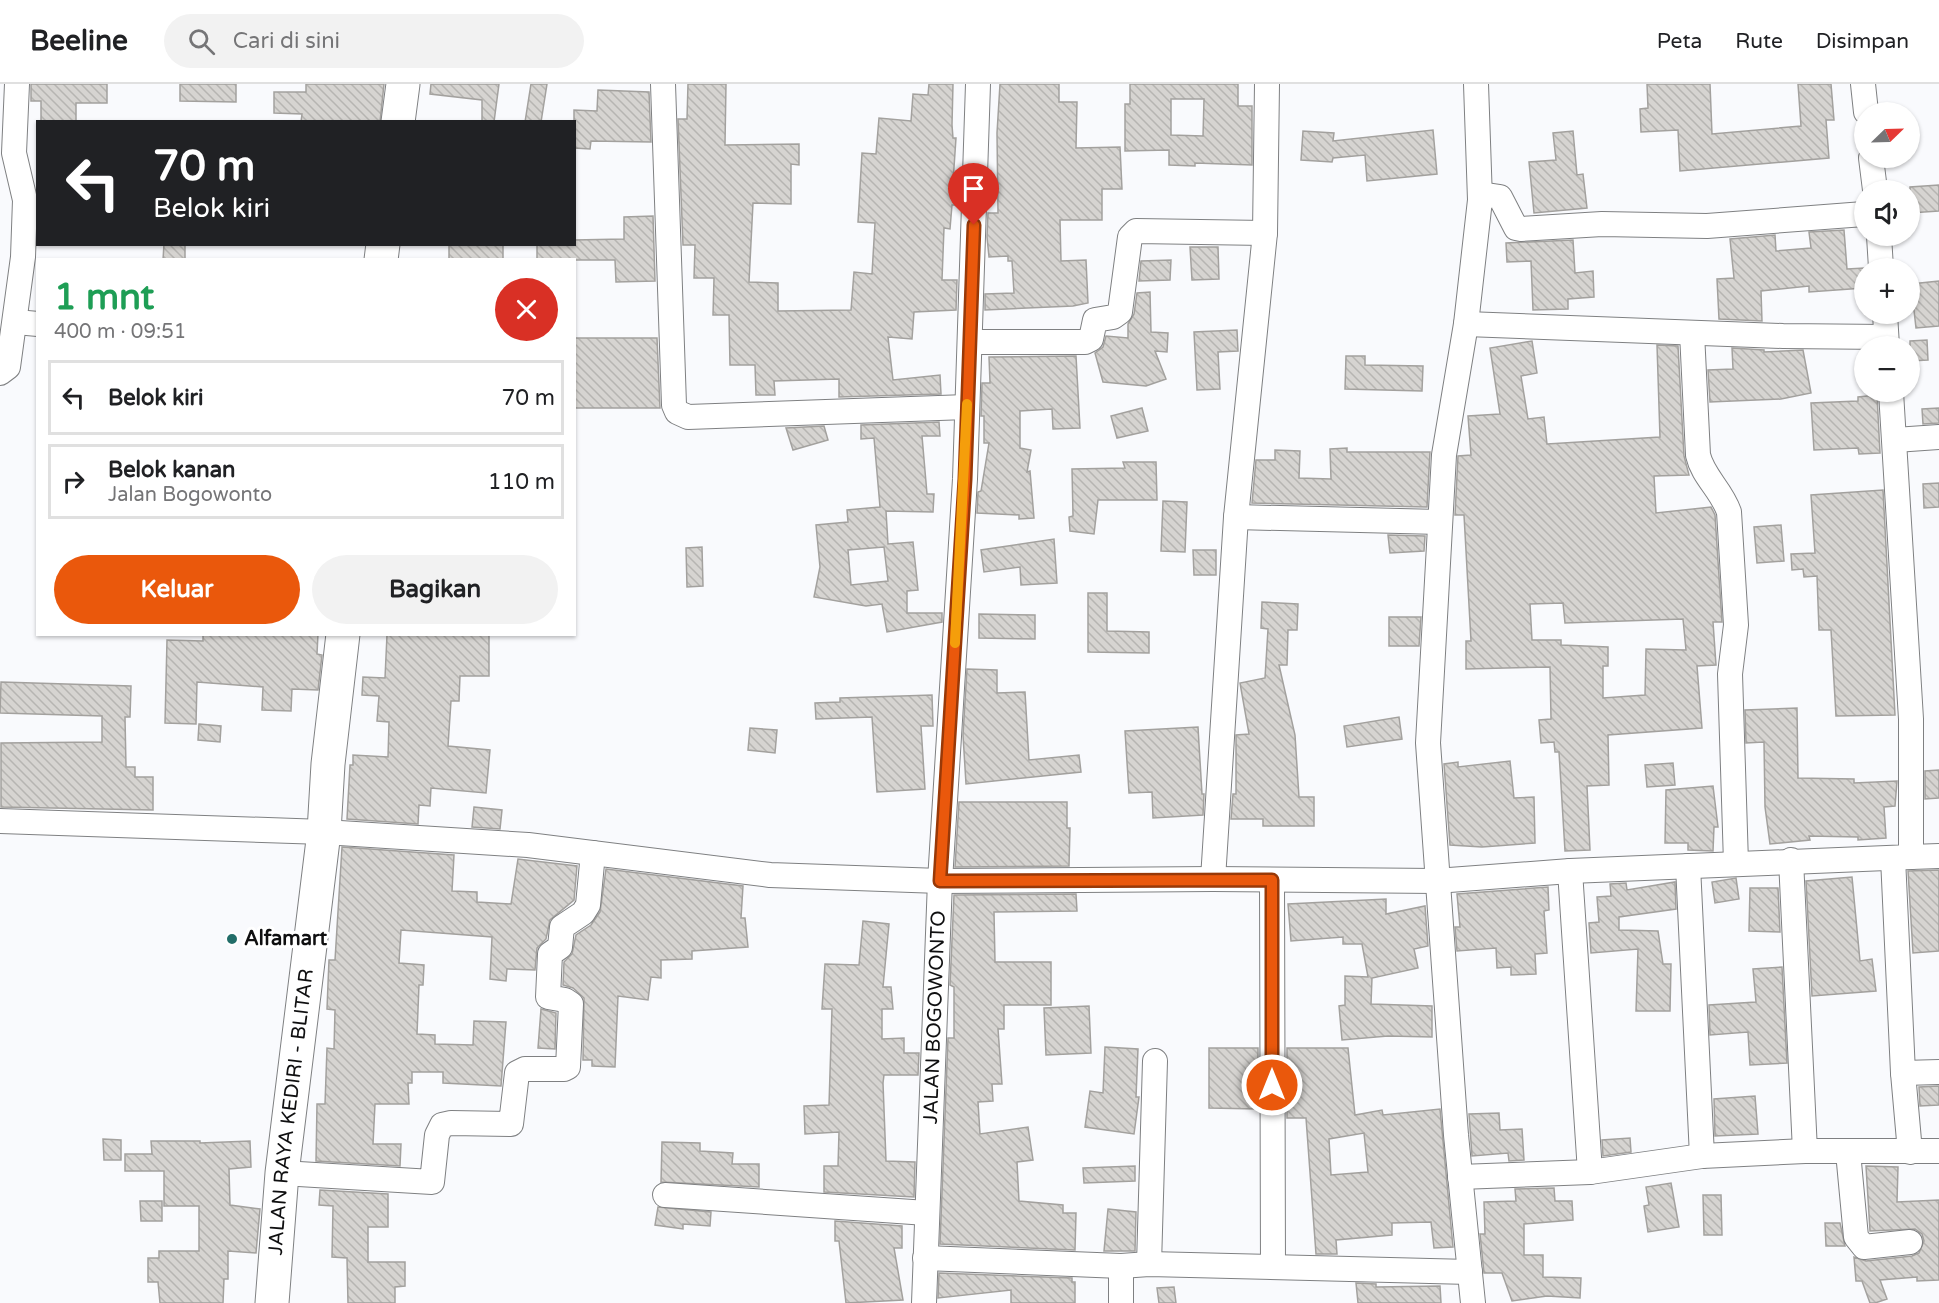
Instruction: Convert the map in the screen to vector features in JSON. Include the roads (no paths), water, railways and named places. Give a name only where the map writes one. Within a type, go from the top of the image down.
[{"type":"main road","points":[[398,120],[403,84]]},
{"type":"main road","name":"JALAN RAYA KEDIRI - BLITAR","points":[[272,1303],[282,1173],[324,832],[328,764],[343,636]]},
{"type":"street","points":[[0,374],[8,367],[27,323],[23,257],[25,200],[14,153],[17,84]]},
{"type":"street","points":[[663,84],[674,405],[677,412],[688,417],[967,407]]},
{"type":"street","name":"JALAN BOGOWONTO","points":[[924,1303],[940,881],[970,342],[978,84]]},
{"type":"street","points":[[1213,879],[1236,517],[1265,233],[1267,84]]},
{"type":"street","points":[[1473,1303],[1460,1177],[1436,881],[1428,743],[1444,455],[1466,324],[1480,194],[1476,84]]},
{"type":"street","points":[[1863,84],[1865,102]]},
{"type":"street","points":[[1480,194],[1500,197],[1516,228],[1521,230],[1602,224],[1707,226],[1854,215]]},
{"type":"street","points":[[970,342],[1085,342],[1091,339],[1095,320],[1113,317],[1120,312],[1130,237],[1136,231],[1265,233]]},
{"type":"street","points":[[1466,324],[1692,333],[1886,332]]},
{"type":"street","points":[[1692,333],[1698,455],[1701,465],[1723,495],[1729,513],[1736,625],[1730,674],[1736,863]]},
{"type":"street","points":[[1892,402],[1911,719],[1902,858],[1903,1073],[1910,1152]]},
{"type":"street","points":[[1895,440],[1939,437]]},
{"type":"street","points":[[1236,517],[1440,522]]},
{"type":"street","points":[[0,821],[324,832],[528,845],[770,874],[940,881],[1213,879],[1436,881],[1570,871],[1939,856]]},
{"type":"street","points":[[282,1173],[432,1182],[437,1135],[442,1125],[451,1123],[511,1124],[517,1073],[525,1069],[564,1069],[568,1067],[571,1004],[565,1000],[548,997],[550,954],[560,947],[562,927],[583,913],[588,905],[593,853]]},
{"type":"street","points":[[1791,861],[1805,1151]]},
{"type":"street","points":[[1688,866],[1702,1156]]},
{"type":"street","points":[[1570,871],[1590,1172]]},
{"type":"street","points":[[1272,880],[1273,1267]]},
{"type":"street","points":[[1149,1264],[1155,1061]]},
{"type":"street","points":[[1903,1073],[1939,1072]]},
{"type":"street","points":[[1460,1177],[1590,1172],[1702,1156],[1805,1151],[1939,1151]]},
{"type":"street","points":[[1848,1152],[1856,1237],[1859,1243],[1864,1247],[1911,1242]]},
{"type":"street","points":[[665,1195],[927,1213]]},
{"type":"street","points":[[925,1258],[1121,1266],[1149,1264],[1470,1272]]},
{"type":"street","points":[[1121,1266],[1121,1303]]},
{"type":"place","name":"Alfamart","points":[[232,939]]}]
